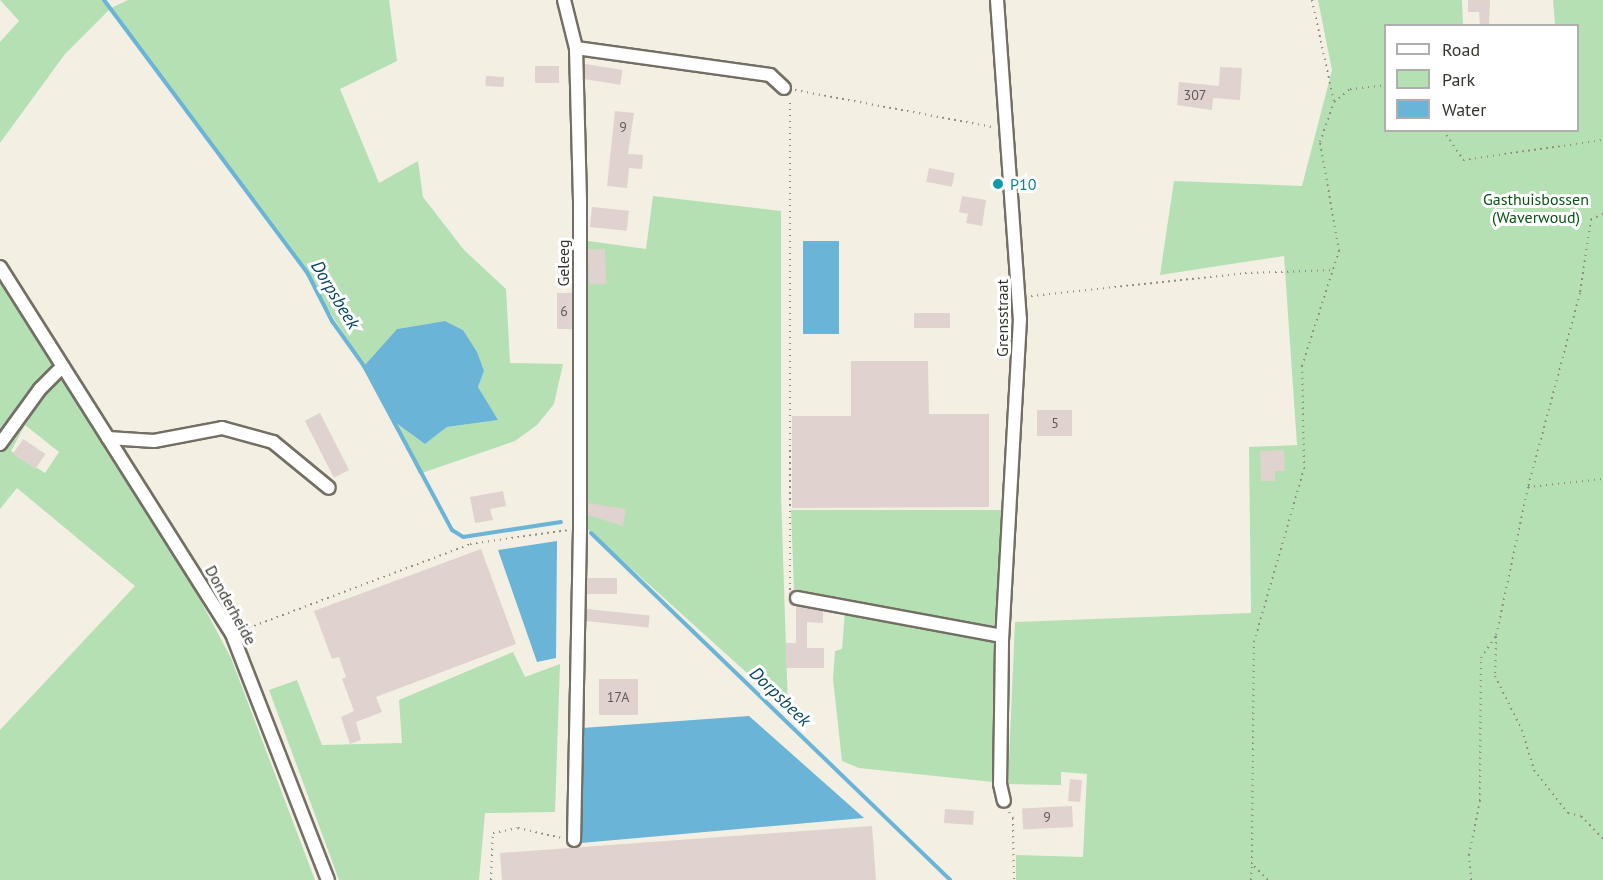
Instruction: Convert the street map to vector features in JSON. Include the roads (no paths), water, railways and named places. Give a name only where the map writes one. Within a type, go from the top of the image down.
[{"type":"street","name":"Geleeg","points":[[564,0],[576,48],[580,529],[574,840]]},
{"type":"street","name":"Grensstraat","points":[[997,0],[1019,297],[1002,636],[1000,783],[1004,801]]},
{"type":"street","points":[[576,48],[770,75],[784,88]]},
{"type":"street","name":"Donderheide","points":[[0,267],[232,634],[328,880]]},
{"type":"street","points":[[0,444],[40,389],[63,367]]},
{"type":"street","points":[[108,438],[154,441],[222,428],[273,442],[328,488]]},
{"type":"street","points":[[797,598],[1002,636]]},
{"type":"water","points":[[803,241],[839,241],[839,334],[803,334]]},
{"type":"water","points":[[445,321],[463,330],[477,352],[484,371],[478,387],[498,420],[447,427],[425,444],[396,423],[364,366],[397,329]]},
{"type":"water","points":[[557,541],[556,658],[537,662],[498,550]]},
{"type":"water","points":[[749,716],[864,818],[581,843],[582,728]]},
{"type":"waterway","name":"Dorpsbeek","points":[[104,0],[307,272],[332,321],[364,366],[452,530],[463,537],[561,522]]},
{"type":"waterway","name":"Dorpsbeek","points":[[591,533],[950,880]]},
{"type":"place","name":"P10","points":[[998,184]]},
{"type":"park label","name":"Gasthuisbossen (Waverwoud)","points":[[1536,208]]}]
